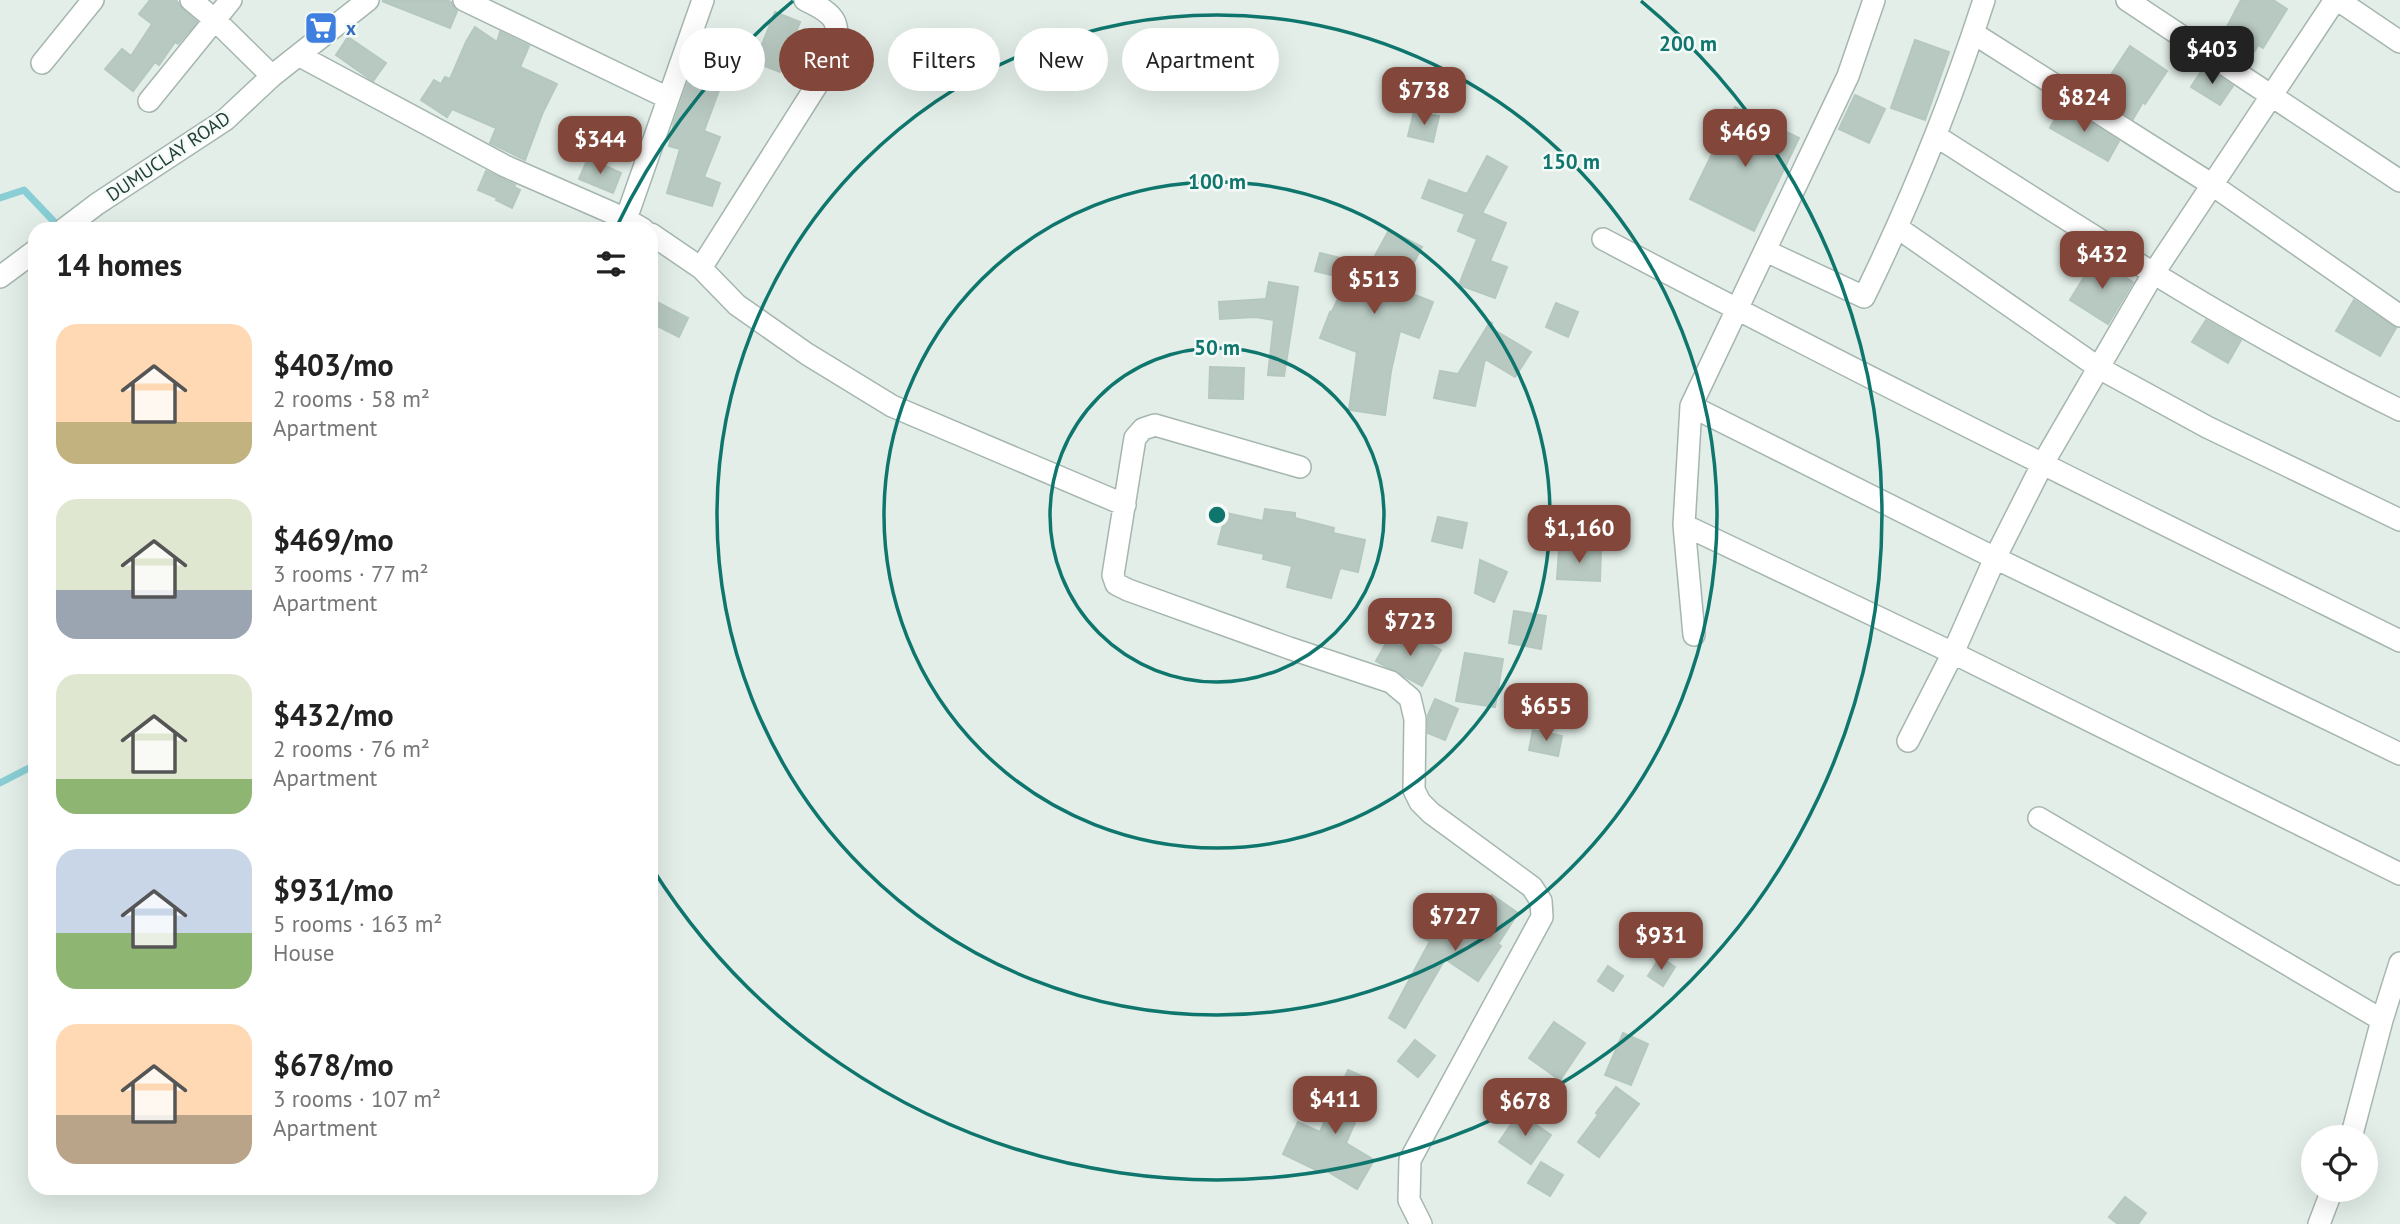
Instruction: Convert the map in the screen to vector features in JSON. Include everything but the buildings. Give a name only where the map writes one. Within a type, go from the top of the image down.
[{"type":"street","points":[[42,63],[93,0]]},
{"type":"street","points":[[191,0],[272,76]]},
{"type":"street","points":[[149,101],[232,0]]},
{"type":"street","name":"DUMUCLAY ROAD","points":[[73,222],[225,120],[272,76],[368,0]]},
{"type":"street","points":[[464,0],[668,98]]},
{"type":"street","points":[[635,222],[668,98],[703,0]]},
{"type":"street","points":[[701,268],[834,58],[839,31],[829,11],[805,0]]},
{"type":"street","points":[[1694,635],[1684,525],[1690,406],[1848,76],[1874,0]]},
{"type":"street","points":[[1766,251],[1864,297],[1898,228],[1936,136],[1984,0]]},
{"type":"street","points":[[2127,0],[2400,181]]},
{"type":"street","points":[[1908,741],[2042,465],[2153,274],[2337,0],[2400,42]]},
{"type":"street","points":[[1973,33],[2211,184],[2400,316]]},
{"type":"street","points":[[300,56],[505,166],[630,222]]},
{"type":"street","points":[[1936,136],[2153,274],[2400,410]]},
{"type":"street","points":[[1898,228],[2099,368],[2207,427],[2400,520]]},
{"type":"street","points":[[658,239],[701,268],[737,305],[807,354],[892,406],[1125,505]]},
{"type":"street","points":[[1603,239],[2042,465],[2400,640]]},
{"type":"street","points":[[3,275],[28,256]]},
{"type":"street","points":[[1690,406],[1995,558],[2400,754]]},
{"type":"street","points":[[1300,467],[1155,425],[1143,429],[1135,438],[1113,575],[1116,584],[1128,590],[1391,682],[1410,698],[1415,719],[1414,790],[1420,802],[1431,813],[1532,887],[1541,901],[1542,917],[1410,1160],[1409,1200],[1421,1224]]},
{"type":"street","points":[[1684,525],[1953,653],[2400,874]]},
{"type":"street","points":[[2039,818],[2382,1020]]},
{"type":"street","points":[[2354,1125],[2400,963]]},
{"type":"street","points":[[2319,1224],[2327,1202]]},
{"type":"waterway","points":[[0,198],[24,190],[54,222]]},
{"type":"waterway","points":[[0,783],[28,769]]},
{"type":"place","name":"x","points":[[321,28]]}]
